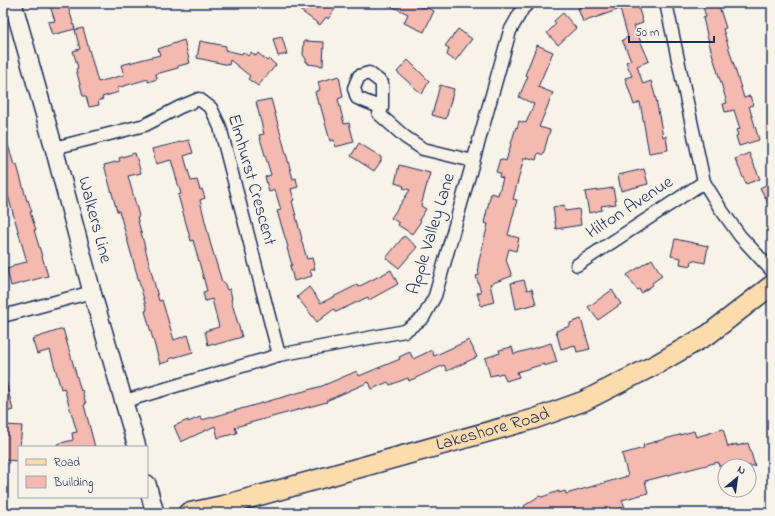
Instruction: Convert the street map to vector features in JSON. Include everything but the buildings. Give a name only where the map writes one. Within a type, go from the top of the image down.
[{"type":"main road","name":"Walkers Line","points":[[14,3],[92,292],[125,401],[137,446]]},
{"type":"main road","name":"Lakeshore Road","points":[[188,513],[233,503],[534,419],[584,401],[657,364],[709,334],[772,285]]},
{"type":"main road","points":[[148,488],[155,513]]},
{"type":"street","name":"Apple Valley Lane","points":[[125,401],[279,355],[405,331],[423,318],[435,296],[510,31],[523,8],[529,3]]},
{"type":"street","points":[[666,3],[704,182],[740,236],[772,271]]},
{"type":"street","name":"Elmhurst Crescent","points":[[54,148],[145,125],[180,106],[199,99],[212,108],[220,127],[279,355]]},
{"type":"street","points":[[382,108],[379,114],[405,137],[424,149],[473,161]]},
{"type":"street","name":"Hilton Avenue","points":[[576,265],[704,182]]},
{"type":"street","points":[[3,316],[92,292]]}]
